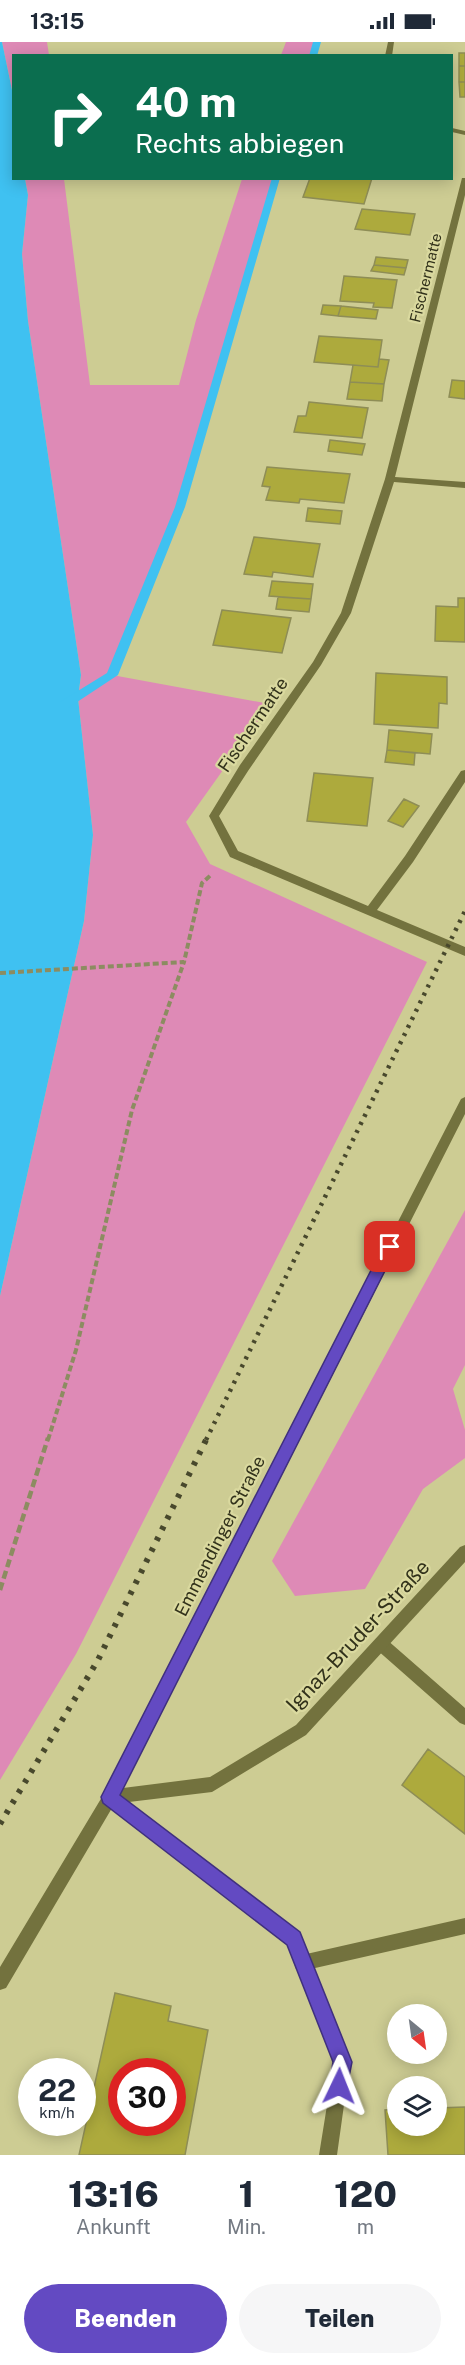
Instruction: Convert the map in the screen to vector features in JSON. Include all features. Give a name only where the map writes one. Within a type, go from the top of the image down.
[{"type":"street","name":"Fischermatte","points":[[234,854],[214,816],[244,768],[317,663],[346,614],[390,478],[460,224],[465,180]]},
{"type":"street","points":[[390,478],[465,485]]},
{"type":"street","points":[[370,911],[409,859],[465,774]]},
{"type":"street","points":[[234,854],[465,952]]},
{"type":"street","name":"Emmendinger Straße","points":[[0,1982],[110,1797],[465,1102]]},
{"type":"street","name":"Ignaz-Bruder-Straße","points":[[110,1797],[212,1784],[301,1730],[465,1552]]},
{"type":"street","points":[[381,1644],[465,1719]]},
{"type":"street","points":[[110,1797],[293,1939],[342,2062],[328,2155]]},
{"type":"street","points":[[302,1963],[465,1926]]},
{"type":"path","points":[[0,1590],[76,1350],[132,1110],[184,962],[202,883],[234,854]]},
{"type":"path","points":[[0,973],[184,962]]},
{"type":"shaded area","points":[[2,42],[47,42],[49,54],[12,54],[12,90]]},
{"type":"shaded area","points":[[286,42],[317,42],[313,54],[281,54]]},
{"type":"shaded area","points":[[25,180],[64,180],[90,385],[179,385],[196,320],[242,180],[276,180],[180,507],[112,675],[270,704],[186,822],[210,864],[427,962],[76,1654],[0,1780],[0,1296],[84,921],[93,835],[78,698],[81,675],[28,321],[22,254],[28,195]]},
{"type":"shaded area","points":[[465,1210],[465,1365],[453,1389],[465,1430],[465,1458],[423,1489],[365,1589],[295,1596],[272,1561]]},
{"type":"water","points":[[0,42],[2,42],[12,90],[12,180],[25,180],[28,195],[22,254],[28,321],[81,675],[78,698],[93,835],[84,921],[0,1296]]},
{"type":"building","points":[[459,53],[465,53],[465,66],[459,66]]},
{"type":"building","points":[[459,66],[465,66],[465,82],[459,82]]},
{"type":"building","points":[[459,82],[465,82],[465,97],[460,97]]},
{"type":"building","points":[[309,180],[371,180],[364,204],[303,197]]},
{"type":"building","points":[[362,209],[415,214],[410,235],[355,229]]},
{"type":"building","points":[[376,257],[408,260],[406,268],[374,265]]},
{"type":"building","points":[[374,265],[406,268],[404,275],[371,271]]},
{"type":"building","points":[[344,276],[397,280],[392,308],[373,307],[374,303],[340,301]]},
{"type":"building","points":[[323,305],[341,306],[338,316],[321,314]]},
{"type":"building","points":[[341,306],[378,310],[376,319],[338,316]]},
{"type":"building","points":[[319,336],[382,340],[378,367],[314,362]]},
{"type":"building","points":[[379,359],[389,360],[384,384],[350,382],[353,365],[378,367]]},
{"type":"building","points":[[452,380],[465,381],[465,399],[449,397]]},
{"type":"building","points":[[350,382],[384,384],[382,401],[347,399]]},
{"type":"building","points":[[309,402],[368,408],[362,438],[294,432],[298,416],[306,416]]},
{"type":"building","points":[[330,440],[365,444],[362,455],[328,451]]},
{"type":"building","points":[[267,467],[350,474],[344,503],[300,499],[299,503],[266,500],[270,487],[262,486]]},
{"type":"building","points":[[308,508],[342,511],[340,524],[306,521]]},
{"type":"building","points":[[254,537],[320,544],[313,577],[273,572],[272,577],[244,574]]},
{"type":"building","points":[[272,581],[313,584],[311,599],[269,596]]},
{"type":"building","points":[[278,597],[311,599],[309,612],[276,609]]},
{"type":"building","points":[[458,598],[465,598],[465,642],[435,641],[436,606],[458,607]]},
{"type":"building","points":[[222,610],[291,618],[282,653],[213,645]]},
{"type":"building","points":[[376,673],[447,677],[447,704],[439,703],[438,728],[374,724]]},
{"type":"building","points":[[389,730],[432,734],[430,754],[387,750]]},
{"type":"building","points":[[387,750],[415,753],[414,765],[385,762]]},
{"type":"building","points":[[314,773],[373,778],[367,826],[307,821]]},
{"type":"building","points":[[404,799],[419,806],[403,827],[388,821]]},
{"type":"building","points":[[428,1749],[465,1777],[465,1834],[402,1785]]},
{"type":"building","points":[[115,1993],[171,2006],[168,2021],[208,2030],[185,2155],[79,2155],[83,2136],[96,2136],[96,2078]]},
{"type":"building","points":[[465,2107],[465,2155],[388,2155],[385,2110],[387,2110],[387,2136],[447,2136],[447,2108]]},
{"type":"waterway","points":[[314,54],[317,42]]},
{"type":"waterway","points":[[64,705],[112,675],[180,507],[275,180]]},
{"type":"railway","points":[[206,1440],[465,911]]},
{"type":"railway","points":[[0,1824],[98,1660],[207,1438]]},
{"type":"route","points":[[339,2086],[342,2062],[293,1939],[110,1797],[229,1559],[390,1247]]}]
